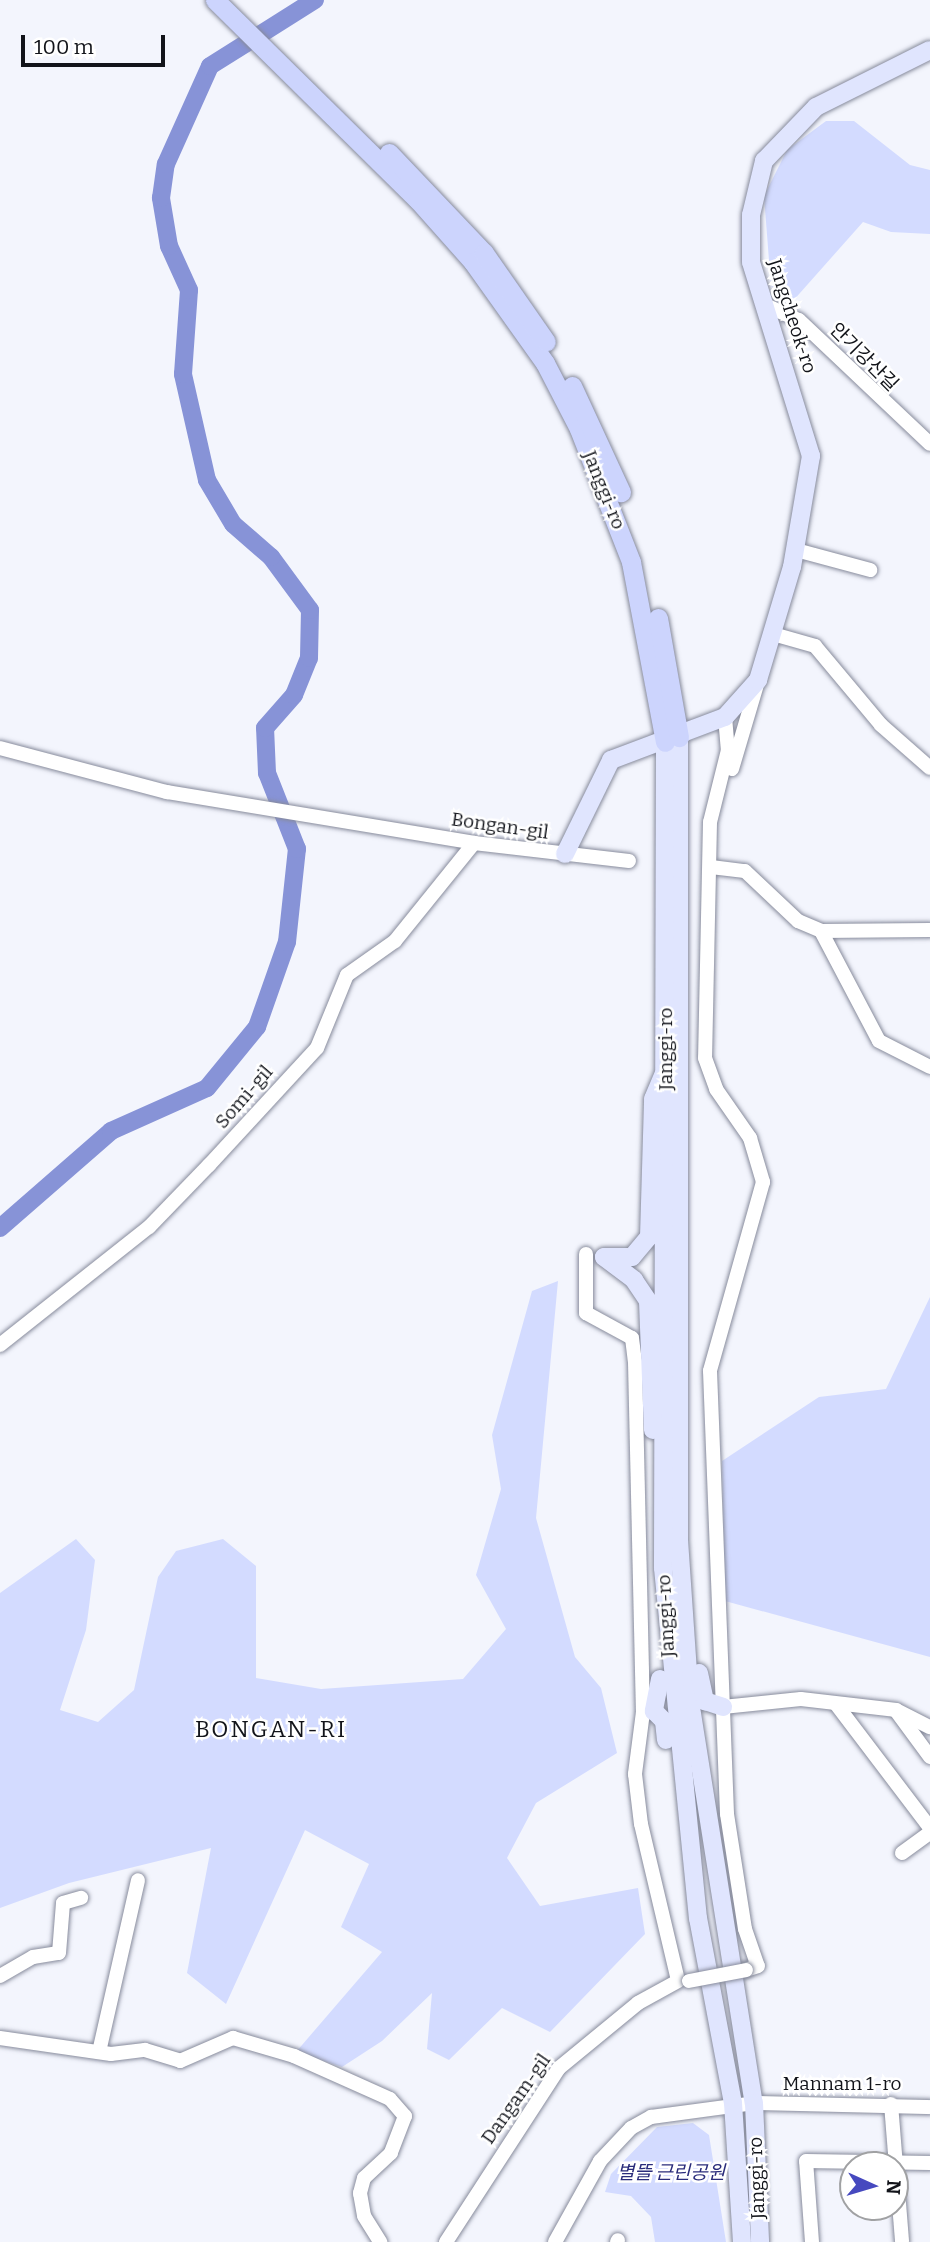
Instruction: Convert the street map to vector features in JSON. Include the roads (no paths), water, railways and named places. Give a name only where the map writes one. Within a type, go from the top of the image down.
[{"type":"highway","name":"Janggi-ro","points":[[215,0],[322,96],[484,253],[556,357],[592,424],[643,558],[672,739]]},
{"type":"highway","name":"Janggi-ro","points":[[234,0],[322,96]]},
{"type":"main road","name":"Jangcheok-ro","points":[[758,680],[796,550],[811,456],[749,244],[764,161],[816,107],[930,50]]},
{"type":"main road","points":[[565,854],[611,760],[725,717],[758,680]]},
{"type":"main road","name":"Janggi-ro","points":[[672,739],[666,1069],[663,1568],[698,1918],[733,2104],[742,2242]]},
{"type":"main road","name":"Janggi-ro","points":[[672,739],[678,1476],[701,1782],[754,2103],[760,2242]]},
{"type":"main road","points":[[665,1503],[653,1474],[648,1301],[604,1257],[632,1257],[649,1237],[653,1100],[666,1069]]},
{"type":"main road","points":[[663,1568],[656,1604],[661,1686],[648,1711],[664,1721],[688,1900],[698,1918]]},
{"type":"main road","points":[[685,1595],[696,1606],[699,1692],[723,1707],[703,1718],[708,1762],[701,1782]]},
{"type":"street","name":"안기강산길","points":[[765,305],[799,320],[930,444]]},
{"type":"street","points":[[796,550],[870,570]]},
{"type":"street","points":[[773,634],[816,646],[881,725],[930,768]]},
{"type":"street","points":[[710,822],[758,680]]},
{"type":"street","points":[[725,717],[728,750],[710,822],[705,1058],[716,1089],[750,1138],[763,1182],[710,1371],[723,1707],[801,1699],[896,1710],[930,1727]]},
{"type":"street","name":"Bongan-gil","points":[[0,748],[241,805],[474,843],[629,861]]},
{"type":"street","name":"Somi-gil","points":[[0,1345],[149,1227],[209,1165],[317,1048],[346,975],[395,941],[474,843]]},
{"type":"street","points":[[711,867],[745,871],[798,921],[821,931],[930,929]]},
{"type":"street","points":[[821,931],[879,1041],[929,1067]]},
{"type":"street","points":[[586,1254],[586,1313],[632,1338],[648,1711],[635,1774],[641,1824],[684,1981]]},
{"type":"street","points":[[836,1704],[930,1830],[902,1853]]},
{"type":"street","name":"Dangam-gil","points":[[446,2242],[559,2068],[638,2003],[684,1981],[758,1966],[745,1929],[727,1814],[723,1707]]},
{"type":"street","points":[[896,1710],[930,1757]]},
{"type":"street","points":[[99,2052],[138,1880]]},
{"type":"street","points":[[0,1976],[33,1957],[59,1953],[63,1903],[81,1898]]},
{"type":"street","points":[[0,2038],[99,2052],[145,2050],[190,2060],[233,2038],[303,2059],[390,2099],[405,2116],[391,2154],[364,2178],[360,2193],[363,2216],[380,2242]]},
{"type":"street","name":"Mannam 1-ro","points":[[555,2242],[600,2161],[631,2128],[671,2110],[754,2103],[891,2104],[930,2107]]},
{"type":"street","points":[[891,2104],[897,2151]]},
{"type":"street","points":[[812,2242],[806,2161],[839,2160]]},
{"type":"street","points":[[909,2160],[930,2163]]},
{"type":"street","points":[[901,2221],[902,2242]]},
{"type":"waterway","points":[[0,1228],[111,1131],[207,1088],[257,1027],[287,942],[297,849],[267,773],[265,728],[294,695],[309,658],[310,610],[271,557],[233,524],[207,480],[183,374],[189,290],[169,246],[161,198],[166,164],[210,66],[315,0]]},
{"type":"district","name":"BONGAN-RI","points":[[271,1729]]},
{"type":"park label","name":"별뜰 근린공원","points":[[671,2173]]}]
